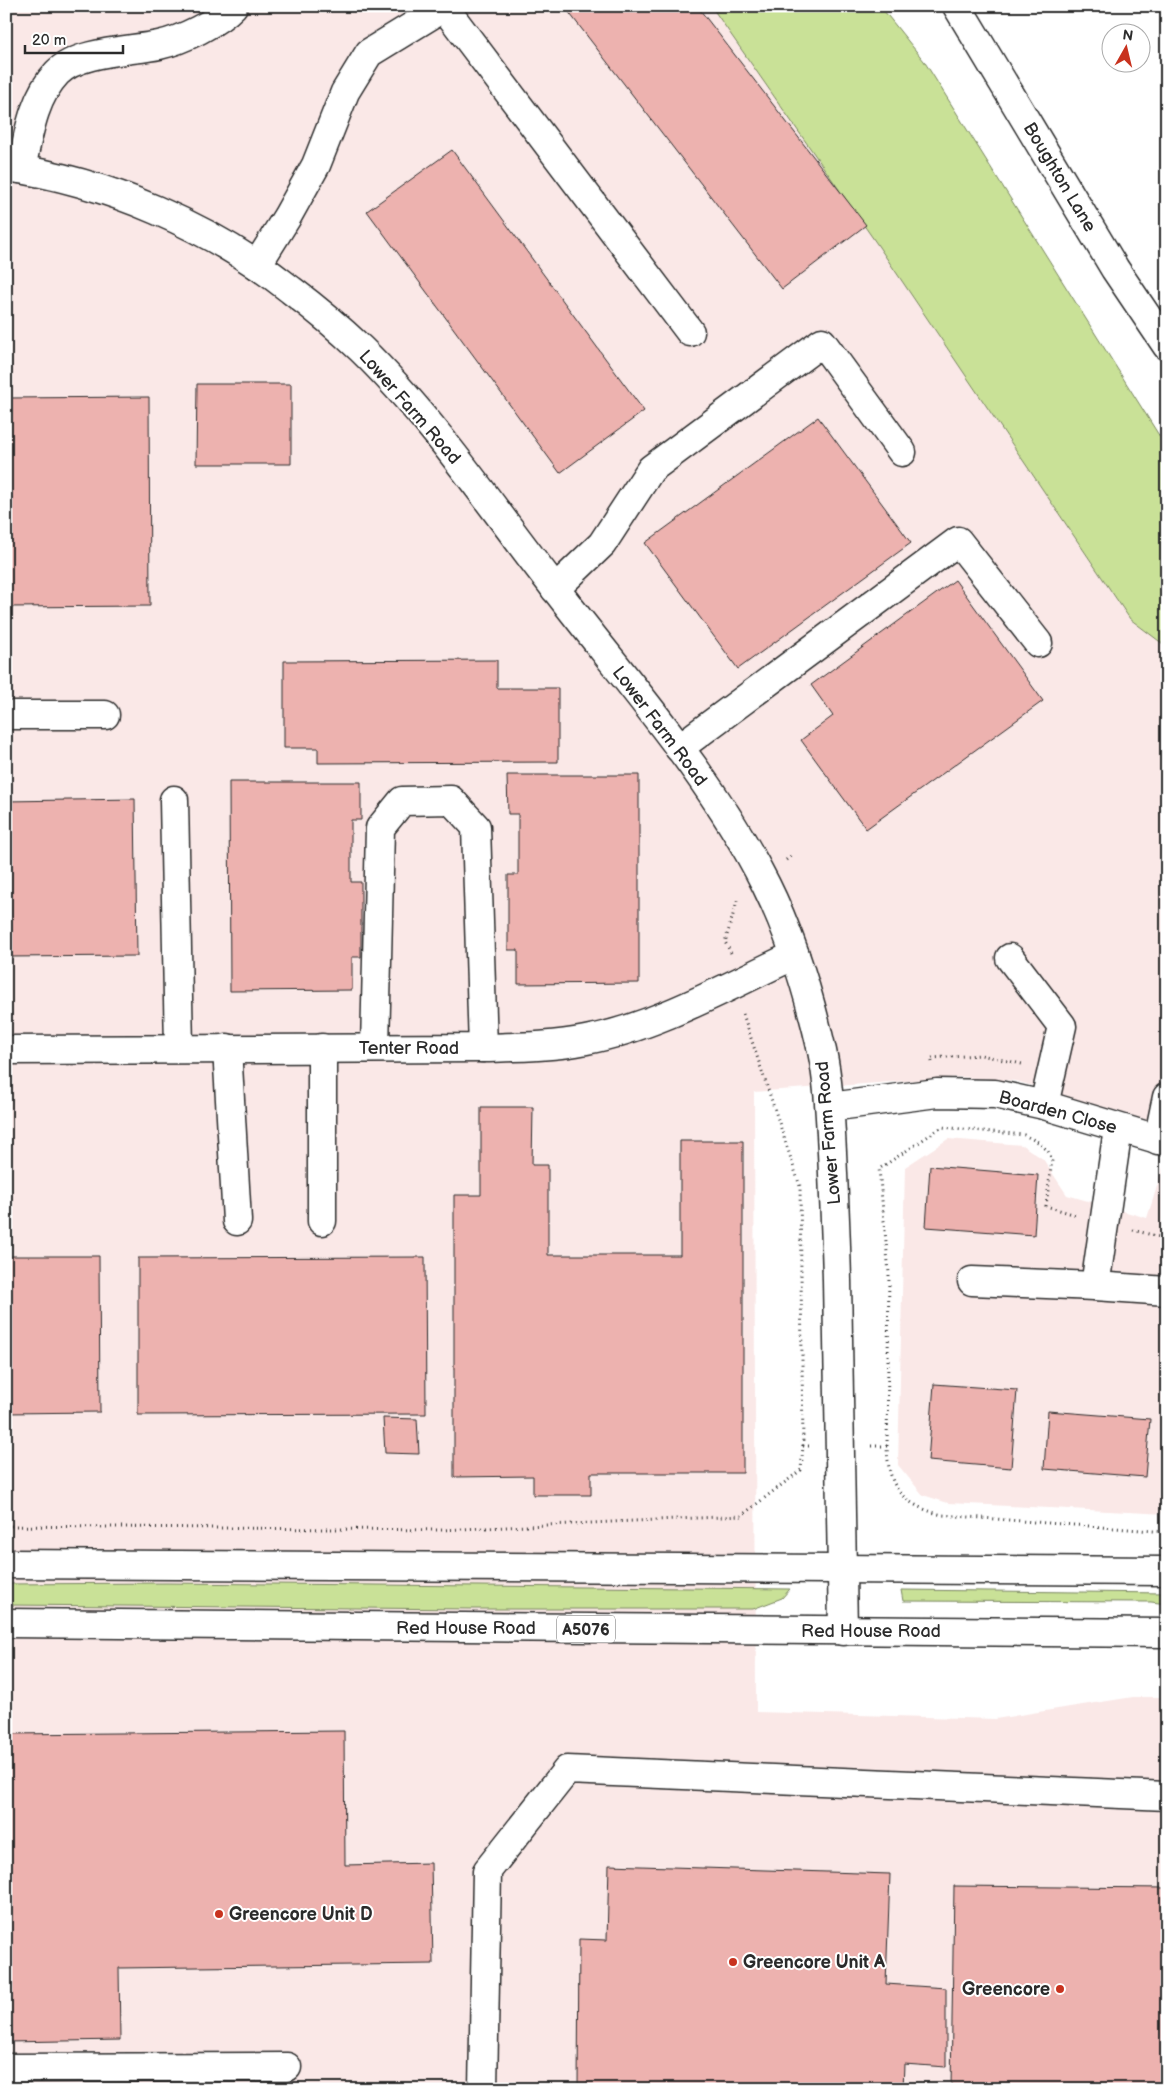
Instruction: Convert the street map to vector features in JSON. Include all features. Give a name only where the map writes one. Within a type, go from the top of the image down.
[{"type":"street","points":[[14,168],[41,97],[57,73],[76,61],[96,55],[162,44],[195,32],[233,6]]},
{"type":"street","name":"Boughton Lane","points":[[957,6],[1115,269],[1167,346]]},
{"type":"street","points":[[257,265],[316,165],[345,92],[369,53],[444,7],[690,332]]},
{"type":"street","name":"Lower Farm Road","points":[[14,168],[99,189],[140,204],[189,227],[257,265],[296,294],[364,351],[430,426],[679,748],[723,811],[761,875],[784,924],[795,956],[823,1056],[830,1107],[836,1226],[843,1631]]},
{"type":"street","points":[[555,589],[602,544],[651,469],[822,342],[902,452]]},
{"type":"street","points":[[679,748],[958,541],[1038,643]]},
{"type":"street","points":[[6,715],[105,715]]},
{"type":"street","points":[[174,800],[179,1048]]},
{"type":"street","points":[[375,1048],[380,828],[402,800],[451,800],[476,827],[483,1048]]},
{"type":"street","name":"Tenter Road","points":[[6,1050],[483,1048],[554,1045],[596,1038],[625,1030],[674,1011],[795,956]]},
{"type":"street","points":[[1010,958],[1062,1026],[1044,1105]]},
{"type":"street","points":[[227,1048],[237,1220]]},
{"type":"street","points":[[322,1048],[322,1222]]},
{"type":"street","name":"Boarden Close","points":[[830,1107],[937,1093],[995,1094],[1044,1105],[1162,1141]]},
{"type":"street","points":[[1162,1141],[1167,1097]]},
{"type":"street","points":[[1095,1286],[1118,1129]]},
{"type":"street","points":[[972,1282],[1095,1286],[1167,1291]]},
{"type":"street","points":[[6,1564],[1167,1570]]},
{"type":"street","name":"Red House Road","points":[[6,1623],[1167,1633]]},
{"type":"street","points":[[483,2089],[486,1871],[567,1770],[1167,1796]]},
{"type":"street","points":[[6,2068],[286,2067]]},
{"type":"path","points":[[6,1526],[441,1530],[742,1516],[801,1470],[803,1446],[800,1186],[742,1011],[730,951],[725,942],[741,887],[792,855]]},
{"type":"path","points":[[1167,1229],[1164,1238],[1046,1206],[1052,1160],[1048,1151],[1038,1142],[1024,1135],[942,1127],[879,1169],[889,1273],[887,1446],[888,1466],[893,1484],[910,1502],[925,1510],[942,1515],[1167,1532]]},
{"type":"path","points":[[803,1446],[887,1446]]},
{"type":"shaded area","points":[[6,6],[711,6],[877,244],[1130,619],[1167,647],[1167,1126],[1016,1081],[961,1077],[754,1092],[756,1712],[995,1719],[1133,1697],[1167,1697],[1167,2089],[6,2089]]},
{"type":"shaded area","points":[[948,1139],[1022,1145],[1043,1159],[1067,1195],[1147,1218],[1167,1155],[1167,1514],[948,1503],[923,1495],[898,1465],[905,1167]]},
{"type":"green space","points":[[711,6],[880,6],[924,61],[1167,448],[1167,647],[1130,619],[877,244]]},
{"type":"green space","points":[[166,1583],[790,1589],[782,1598],[753,1609],[6,1605],[6,1584]]},
{"type":"green space","points":[[901,1590],[1167,1593],[1167,1604],[1151,1602],[903,1601]]},
{"type":"building","points":[[564,6],[697,6],[866,225],[782,289]]},
{"type":"building","points":[[452,150],[644,411],[560,473],[367,211]]},
{"type":"building","points":[[197,384],[291,384],[291,464],[196,464]]},
{"type":"building","points":[[149,397],[150,606],[6,607],[6,398]]},
{"type":"building","points":[[818,417],[911,543],[738,669],[645,543]]},
{"type":"building","points":[[955,580],[1043,701],[866,829],[801,740],[833,716],[811,685]]},
{"type":"building","points":[[497,660],[497,688],[558,688],[558,762],[318,763],[318,748],[284,748],[284,661]]},
{"type":"building","points":[[507,775],[639,775],[639,983],[518,984],[518,950],[508,950],[508,875],[518,875],[518,814],[508,814]]},
{"type":"building","points":[[229,782],[361,782],[361,820],[351,820],[351,882],[361,882],[361,957],[352,957],[352,990],[230,991]]},
{"type":"building","points":[[135,799],[137,956],[6,957],[6,801]]},
{"type":"building","points":[[481,1107],[533,1107],[532,1165],[548,1165],[548,1255],[680,1255],[680,1141],[743,1141],[743,1473],[591,1473],[591,1495],[533,1495],[533,1476],[454,1477],[454,1195],[481,1195]]},
{"type":"building","points":[[930,1166],[1038,1175],[1034,1235],[926,1227]]},
{"type":"building","points":[[6,1256],[99,1256],[100,1412],[6,1413]]},
{"type":"building","points":[[425,1257],[426,1414],[138,1415],[138,1258]]},
{"type":"building","points":[[934,1384],[1017,1390],[1011,1468],[928,1461]]},
{"type":"building","points":[[1048,1411],[1150,1419],[1145,1477],[1044,1469]]},
{"type":"building","points":[[383,1418],[417,1419],[419,1454],[385,1453]]},
{"type":"building","name":"Greencore Unit D","points":[[344,1731],[345,1865],[431,1863],[433,1964],[119,1968],[120,2040],[6,2042],[6,1734]]},
{"type":"building","name":"Greencore Unit A","points":[[609,1865],[890,1874],[886,1984],[946,1988],[946,2067],[904,2064],[903,2089],[578,2089],[579,1939],[607,1940]]},
{"type":"building","name":"Greencore","points":[[954,1886],[1167,1888],[1167,2089],[951,2089]]},
{"type":"place","name":"Greencore Unit D","points":[[219,1914]]},
{"type":"place","name":"Greencore Unit A","points":[[733,1962]]},
{"type":"place","name":"Greencore","points":[[1060,1989]]}]
